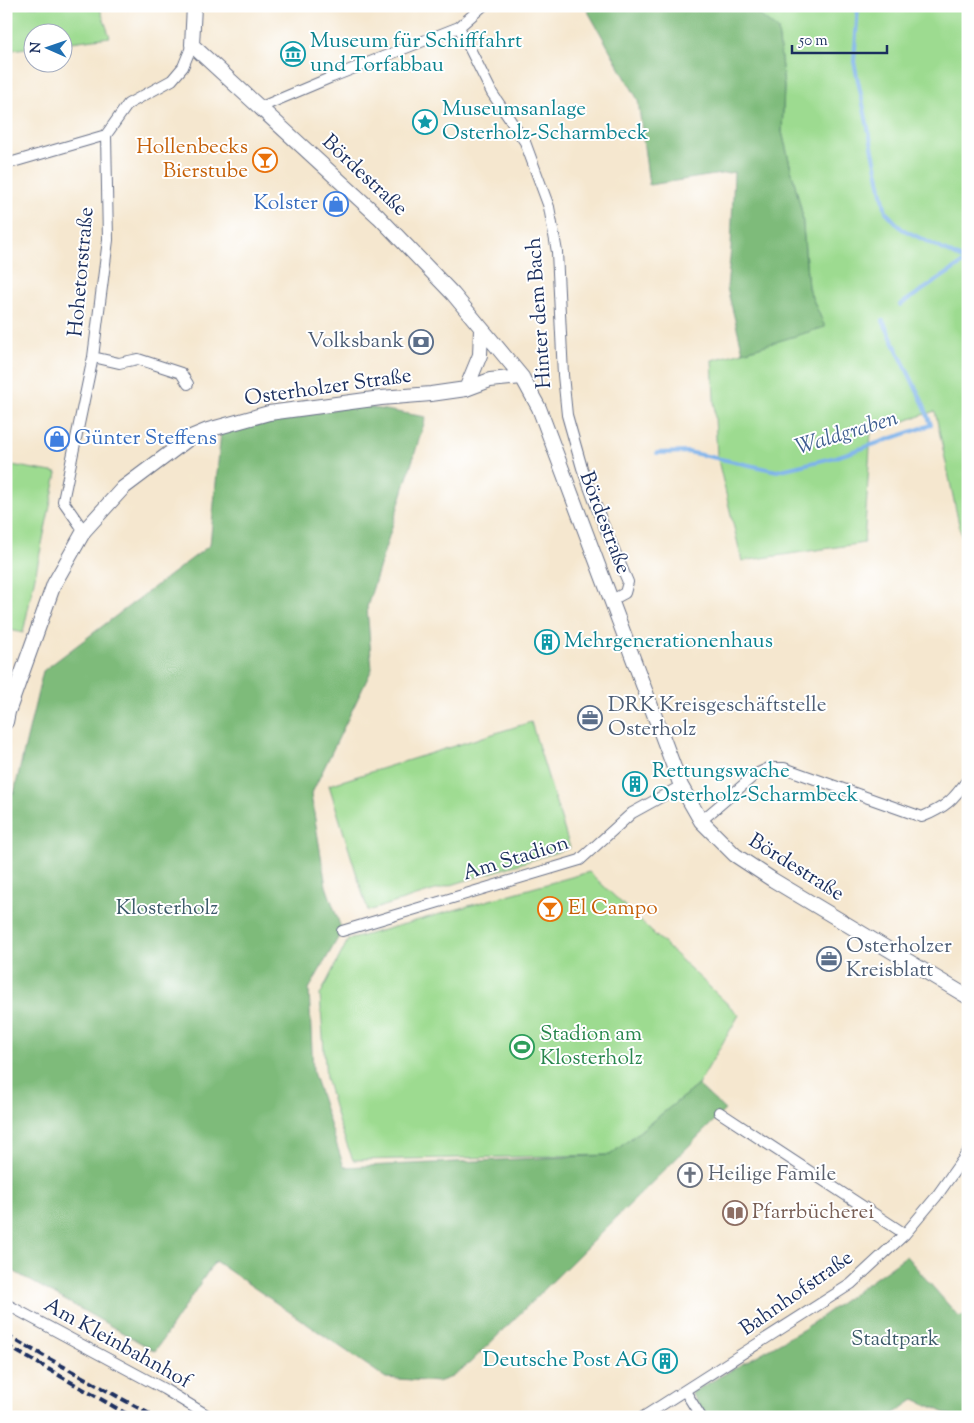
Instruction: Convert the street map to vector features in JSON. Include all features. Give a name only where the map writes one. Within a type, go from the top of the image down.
[{"type":"street","points":[[6,164],[106,135],[128,104],[172,80],[183,67],[192,45],[194,6]]},
{"type":"street","points":[[261,107],[332,76],[459,27],[482,6]]},
{"type":"street","name":"Hinter dem Bach","points":[[459,27],[492,93],[525,142],[549,207],[557,252],[563,375],[567,415],[582,468],[628,582],[625,593],[612,600]]},
{"type":"street","name":"Bördestraße","points":[[192,45],[380,217],[453,294],[522,377],[539,408],[681,786],[701,821],[735,855],[765,875],[968,997]]},
{"type":"street","name":"Hohetorstraße","points":[[84,531],[63,502],[93,357],[108,240],[106,135]]},
{"type":"street","points":[[466,388],[480,355],[481,329]]},
{"type":"street","points":[[93,357],[119,363],[138,359],[181,373],[188,384]]},
{"type":"street","name":"Osterholzer Straße","points":[[6,722],[54,584],[84,531],[123,488],[191,437],[208,430],[269,413],[381,398],[431,394],[466,388],[490,380],[522,377]]},
{"type":"street","points":[[701,821],[756,774],[769,768],[784,768],[922,817],[941,810],[958,794],[968,779]]},
{"type":"street","name":"Am Stadion","points":[[342,931],[580,860],[632,813],[681,786]]},
{"type":"street","points":[[719,1112],[905,1234]]},
{"type":"street","name":"Bahnhofstraße","points":[[643,1417],[851,1284],[905,1234],[936,1197],[968,1152]]},
{"type":"street","name":"Am Kleinbahnhof","points":[[6,1304],[164,1389],[210,1417]]},
{"type":"street","points":[[684,1391],[701,1417]]},
{"type":"green space","points":[[6,6],[99,6],[110,37],[72,42],[72,22],[22,22],[22,49],[6,51]]},
{"type":"green space","points":[[585,6],[748,6],[778,30],[784,87],[782,132],[802,213],[808,288],[825,327],[743,352],[727,288],[731,248],[734,172],[649,185],[638,100]]},
{"type":"green space","points":[[748,6],[968,6],[968,567],[935,411],[871,432],[864,543],[742,561],[717,456],[712,360],[824,326],[808,288],[802,213],[782,132],[784,87],[778,31]]},
{"type":"green space","name":"Klosterholz","points":[[356,405],[426,417],[367,607],[372,669],[311,795],[326,886],[342,931],[309,989],[313,1072],[344,1167],[610,1155],[698,1085],[725,1110],[471,1362],[452,1377],[438,1382],[386,1378],[215,1261],[155,1351],[6,1267],[6,792],[14,793],[43,671],[210,545],[221,432]]},
{"type":"green space","points":[[6,464],[57,473],[23,633],[6,629]]},
{"type":"green space","points":[[531,722],[570,848],[368,911],[329,785]]},
{"type":"green space","name":"Stadion am Klosterholz","points":[[589,872],[739,1015],[698,1085],[610,1155],[353,1160],[339,1124],[326,1078],[320,995],[348,940]]},
{"type":"green space","name":"Stadtpark","points":[[906,1256],[959,1317],[968,1313],[968,1417],[954,1417],[915,1399],[889,1417],[707,1417],[691,1393],[804,1329]]},
{"type":"waterway","name":"Waldgraben","points":[[858,6],[854,62],[886,212],[902,229],[966,261],[900,305]]},
{"type":"waterway","name":"Waldgraben","points":[[657,453],[688,452],[777,471],[836,457],[931,425],[924,405],[883,321]]},
{"type":"railway","points":[[6,1335],[155,1417]]},
{"type":"railway","points":[[6,1345],[132,1417]]},
{"type":"place","name":"Museum für Schifffahrt und Torfabbau","points":[[293,54]]},
{"type":"place","name":"Museumsanlage Osterholz-Scharmbeck","points":[[425,122]]},
{"type":"place","name":"Hollenbecks Bierstube","points":[[265,160]]},
{"type":"place","name":"Kolster","points":[[336,204]]},
{"type":"place","name":"Volksbank","points":[[421,342]]},
{"type":"place","name":"Günter Steffens","points":[[57,439]]},
{"type":"place","name":"Mehrgenerationenhaus","points":[[547,642]]},
{"type":"place","name":"DRK Kreisgeschäftstelle Osterholz","points":[[590,718]]},
{"type":"place","name":"Rettungswache Osterholz-Scharmbeck","points":[[635,784]]},
{"type":"place","name":"El Campo","points":[[550,909]]},
{"type":"place","name":"Osterholzer Kreisblatt","points":[[829,959]]},
{"type":"place","name":"Stadion am Klosterholz","points":[[522,1047]]},
{"type":"place","name":"Heilige Famile","points":[[690,1175]]},
{"type":"place","name":"Pfarrbücherei","points":[[735,1213]]},
{"type":"place","name":"Deutsche Post AG","points":[[665,1361]]}]
